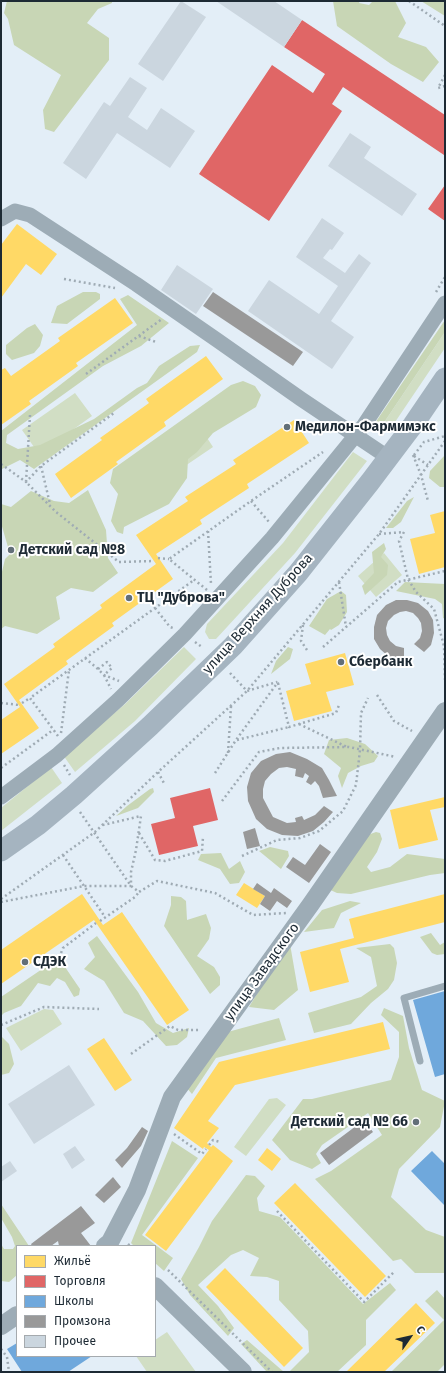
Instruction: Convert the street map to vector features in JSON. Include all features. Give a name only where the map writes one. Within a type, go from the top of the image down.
[{"type":"main road","name":"улица Верхняя Дуброва","points":[[1,851],[38,825],[80,790],[150,726],[233,646],[298,573],[389,458],[445,378]]},
{"type":"street","points":[[1,219],[15,211],[30,215],[174,310],[296,396],[389,458]]},
{"type":"street","points":[[1,797],[57,755],[118,700],[185,634],[272,538],[356,436],[439,300]]},
{"type":"street","name":"улица Завадского","points":[[119,1245],[136,1190],[172,1097],[311,904],[445,711]]},
{"type":"street","points":[[156,1287],[243,1372]]},
{"type":"street","points":[[1,1326],[16,1316]]},
{"type":"lane","points":[[420,1061],[404,998],[445,986]]},
{"type":"path","points":[[409,1],[445,26]]},
{"type":"path","points":[[445,75],[438,88],[445,86]]},
{"type":"path","points":[[439,300],[445,277]]},
{"type":"path","points":[[64,279],[119,288]]},
{"type":"path","points":[[86,374],[174,310]]},
{"type":"path","points":[[139,336],[156,342]]},
{"type":"path","points":[[26,482],[41,466],[114,413]]},
{"type":"path","points":[[26,482],[30,415]]},
{"type":"path","points":[[413,455],[424,442],[445,436]]},
{"type":"path","points":[[1,899],[95,832],[247,691],[379,534],[445,442]]},
{"type":"path","points":[[169,559],[329,448]]},
{"type":"path","points":[[413,455],[428,465]]},
{"type":"path","points":[[413,455],[421,475],[428,501]]},
{"type":"path","points":[[1,464],[26,482],[50,506],[119,562],[154,561]]},
{"type":"path","points":[[41,466],[50,506]]},
{"type":"path","points":[[252,500],[270,524],[275,518]]},
{"type":"path","points":[[158,558],[169,559],[211,593],[208,531]]},
{"type":"path","points":[[379,534],[404,532],[399,540],[408,579],[416,592],[434,609],[444,646],[445,680]]},
{"type":"path","points":[[323,647],[398,582],[445,571]]},
{"type":"path","points":[[22,703],[194,580]]},
{"type":"path","points":[[339,582],[346,627]]},
{"type":"path","points":[[155,608],[170,627],[178,629]]},
{"type":"path","points":[[303,625],[301,641],[307,650]]},
{"type":"path","points":[[85,658],[104,675],[112,691],[122,682],[104,675]]},
{"type":"path","points":[[98,669],[107,662],[112,668],[104,675]]},
{"type":"path","points":[[30,698],[60,740],[69,670]]},
{"type":"path","points":[[230,673],[247,691]]},
{"type":"path","points":[[247,691],[278,682]]},
{"type":"path","points":[[278,682],[289,726]]},
{"type":"path","points":[[215,773],[236,740],[278,682]]},
{"type":"path","points":[[377,696],[394,722],[426,739]]},
{"type":"path","points":[[242,856],[277,840],[300,838],[319,831],[343,811],[356,785],[360,750],[361,713],[368,698]]},
{"type":"path","points":[[1,703],[19,705]]},
{"type":"path","points":[[236,740],[336,713],[339,705]]},
{"type":"path","points":[[228,753],[231,706]]},
{"type":"path","points":[[298,724],[349,748]]},
{"type":"path","points":[[1,768],[53,730]]},
{"type":"path","points":[[222,801],[259,752],[280,748],[349,748],[411,760]]},
{"type":"path","points":[[158,772],[165,785]]},
{"type":"path","points":[[80,812],[131,886],[139,892]]},
{"type":"path","points":[[103,825],[141,816],[136,850],[130,872],[131,886]]},
{"type":"path","points":[[138,833],[155,860],[165,861],[202,851],[203,837]]},
{"type":"path","points":[[63,855],[105,917]]},
{"type":"path","points":[[100,921],[135,897],[139,892],[157,881],[216,894],[253,915],[286,913],[311,904]]},
{"type":"path","points":[[1,902],[84,886],[131,886]]},
{"type":"path","points":[[61,953],[63,948],[96,924]]},
{"type":"path","points":[[1,1025],[44,1006],[99,1009]]},
{"type":"path","points":[[131,1054],[170,1026],[178,1030],[202,1030],[225,1024]]},
{"type":"path","points":[[169,1138],[172,1131],[202,1154],[206,1148]]},
{"type":"path","points":[[209,1145],[213,1140],[220,1142]]},
{"type":"path","points":[[277,1212],[364,1302],[394,1272]]},
{"type":"path","points":[[119,1245],[131,1237]]},
{"type":"path","points":[[168,1270],[272,1372]]},
{"type":"path","points":[[1,1349],[7,1357],[9,1372]]},
{"type":"green space","points":[[7,1],[112,1],[112,3],[98,9],[87,23],[109,38],[109,60],[54,132],[45,129],[43,110],[61,75],[14,45],[8,19],[4,13]]},
{"type":"green space","points":[[333,1],[360,1],[359,3],[369,5],[373,1],[395,1],[406,23],[398,37],[426,47],[439,62],[423,82],[391,64],[337,26]]},
{"type":"green space","points":[[421,1],[445,1],[445,16]]},
{"type":"green space","points":[[83,292],[96,292],[100,294],[100,299],[67,324],[51,323],[57,306]]},
{"type":"green space","points":[[128,295],[169,323],[141,346],[103,366],[7,435],[6,443],[18,449],[40,445],[94,419],[137,388],[147,383],[159,366],[190,346],[200,345],[197,352],[34,469],[20,460],[2,469],[1,431],[137,325],[120,299]]},
{"type":"green space","points":[[445,320],[445,332],[381,427],[375,423]]},
{"type":"green space","points":[[35,324],[43,335],[40,346],[34,353],[12,360],[6,354],[6,345],[27,328]]},
{"type":"green space","points":[[445,332],[445,348],[389,431],[381,427]]},
{"type":"green space","points":[[243,381],[255,386],[261,395],[256,407],[213,433],[197,452],[188,459],[187,478],[169,504],[124,527],[123,534],[117,532],[111,521],[118,494],[110,483],[113,469],[231,385]]},
{"type":"green space","points":[[75,393],[92,416],[39,454],[22,430]]},
{"type":"green space","points":[[200,427],[213,447],[185,466],[172,447]]},
{"type":"green space","points":[[353,452],[367,461],[295,553],[216,639],[209,639],[205,632],[207,624],[283,543]]},
{"type":"green space","points":[[445,455],[445,487],[440,487],[429,478],[430,471]]},
{"type":"green space","points":[[88,490],[106,530],[108,558],[118,573],[93,592],[71,588],[56,597],[60,619],[37,634],[5,626],[1,629],[1,576],[5,559],[10,554],[1,523],[1,504],[11,507],[31,491],[54,501],[69,503]]},
{"type":"green space","points":[[414,497],[401,522],[393,528],[386,528],[407,501]]},
{"type":"green space","points":[[384,543],[386,549],[381,557],[388,565],[387,575],[365,595],[362,586],[374,573],[372,552]]},
{"type":"green space","points":[[384,553],[402,575],[376,597],[358,576]]},
{"type":"green space","points":[[405,582],[445,584],[445,619],[443,618],[442,604],[435,599],[396,591]]},
{"type":"green space","points":[[341,591],[346,595],[347,612],[339,625],[331,630],[330,629],[325,635],[309,626],[327,599]]},
{"type":"green space","points":[[184,647],[196,659],[135,721],[75,772],[63,755],[124,705]]},
{"type":"green space","points":[[288,647],[293,649],[290,659],[271,674],[276,661]]},
{"type":"green space","points":[[347,738],[365,744],[378,756],[374,762],[361,766],[348,773],[342,788],[338,776],[341,768],[324,754],[329,740]]},
{"type":"green space","points":[[51,767],[62,783],[1,831],[1,808]]},
{"type":"green space","points":[[153,788],[154,792],[138,808],[116,816],[127,806]]},
{"type":"green space","points":[[376,832],[380,833],[382,839],[377,852],[367,867],[371,872],[390,867],[407,854],[445,859],[445,873],[430,875],[351,894],[337,893],[326,888],[362,837]]},
{"type":"green space","points":[[270,847],[288,851],[289,856],[281,869],[259,851]]},
{"type":"green space","points":[[221,853],[229,869],[240,861],[245,872],[239,883],[230,884],[220,869],[198,860],[201,854]]},
{"type":"green space","points":[[171,896],[181,897],[186,901],[187,920],[206,914],[211,928],[209,939],[197,956],[214,967],[220,977],[220,985],[210,994],[164,926],[171,905]]},
{"type":"green space","points":[[350,901],[361,903],[341,913],[334,928],[304,932],[322,910]]},
{"type":"green space","points":[[431,933],[440,945],[445,942],[445,954],[437,955],[432,953],[420,937]]},
{"type":"green space","points":[[97,936],[138,992],[156,1023],[173,1033],[189,1028],[187,1037],[177,1045],[166,1046],[143,1021],[124,1013],[104,981],[84,969],[95,957],[88,943]]},
{"type":"green space","points":[[290,944],[298,990],[274,1010],[249,1007],[272,969]]},
{"type":"green space","points":[[390,944],[394,948],[397,963],[394,980],[388,989],[371,1003],[351,1024],[314,1033],[308,1013],[361,997],[377,986],[371,957],[356,948]]},
{"type":"green space","points":[[51,963],[58,963],[65,967],[80,989],[79,995],[74,997],[65,982],[57,978],[50,986],[38,983],[21,1006],[4,1013],[1,1016],[1,997]]},
{"type":"green space","points":[[384,1008],[403,1016],[409,1048],[422,1090],[445,1101],[440,1127],[399,1169],[391,1197],[426,1230],[445,1237],[445,1273],[415,1273],[401,1259],[393,1261],[315,1179],[331,1171],[382,1135],[368,1113],[322,1145],[316,1154],[321,1163],[312,1169],[290,1160],[272,1140],[303,1099],[312,1099],[391,1080],[399,1057],[399,1032],[381,1015]]},
{"type":"green space","points":[[44,1009],[53,1010],[62,1024],[21,1051],[6,1028]]},
{"type":"green space","points":[[279,1018],[286,1040],[216,1058],[192,1094],[185,1086],[224,1033]]},
{"type":"green space","points":[[1,1036],[9,1044],[14,1064],[9,1073],[1,1075]]},
{"type":"green space","points":[[277,1098],[286,1105],[246,1156],[234,1147],[269,1099]]},
{"type":"green space","points":[[172,1141],[198,1158],[142,1235],[155,1245],[133,1245],[131,1243]]},
{"type":"green space","points":[[246,1175],[255,1176],[265,1186],[257,1198],[259,1211],[280,1217],[363,1304],[390,1283],[396,1290],[366,1320],[366,1345],[337,1372],[289,1372],[309,1352],[308,1331],[279,1300],[279,1281],[267,1277],[250,1276],[259,1258],[243,1250],[231,1255],[198,1285],[218,1306],[234,1328],[228,1336],[190,1295],[181,1279],[212,1221]]},
{"type":"green space","points":[[1,1204],[28,1245],[16,1245],[16,1276],[9,1282],[1,1281],[1,1244],[4,1249],[13,1249],[15,1246],[12,1237],[1,1218]]},
{"type":"green space","points":[[156,1245],[173,1258],[164,1271],[156,1264]]},
{"type":"green space","points":[[437,1290],[445,1299],[445,1364],[437,1372],[391,1372],[444,1320],[425,1301]]},
{"type":"green space","points":[[167,1332],[196,1372],[147,1372],[137,1357],[156,1357],[156,1339]]},
{"type":"green space","points":[[247,1340],[284,1372],[267,1372],[241,1344]]},
{"type":"building: Жильё","points":[[17,224],[57,254],[41,275],[26,264],[1,298],[1,245]]},
{"type":"building: Жильё","points":[[115,298],[133,323],[76,363],[78,366],[29,401],[31,404],[1,425],[1,370],[5,368],[11,376],[60,341],[58,338]]},
{"type":"building: Жильё","points":[[206,356],[223,379],[164,422],[166,426],[116,462],[118,464],[71,498],[55,474],[102,440],[100,438],[149,403],[146,399]]},
{"type":"building: Жильё","points":[[294,420],[309,443],[247,484],[249,488],[200,520],[202,524],[156,554],[173,579],[112,623],[114,626],[66,661],[68,664],[19,700],[39,728],[1,754],[1,720],[20,707],[4,684],[55,647],[53,644],[102,608],[100,605],[156,564],[136,535],[188,501],[185,497],[236,464],[233,460]]},
{"type":"building: Жильё","points":[[445,511],[445,567],[419,574],[410,539],[435,533],[430,515]]},
{"type":"building: Жильё","points":[[345,653],[354,685],[326,692],[332,711],[294,721],[286,691],[311,684],[305,664]]},
{"type":"building: Жильё","points":[[445,797],[445,807],[430,810],[438,840],[399,849],[390,810]]},
{"type":"building: Жильё","points":[[244,883],[265,896],[257,908],[236,895]]},
{"type":"building: Жильё","points":[[82,894],[103,925],[122,912],[189,1010],[167,1025],[94,920],[1,984],[1,950]]},
{"type":"building: Жильё","points":[[445,894],[445,922],[340,949],[349,982],[310,992],[300,952],[354,938],[349,919]]},
{"type":"building: Жильё","points":[[383,1022],[390,1049],[235,1085],[208,1121],[219,1128],[207,1143],[211,1147],[213,1145],[233,1161],[166,1251],[145,1235],[209,1150],[204,1147],[203,1149],[174,1128],[219,1062]]},
{"type":"building: Жильё","points":[[104,1038],[132,1080],[115,1091],[87,1049]]},
{"type":"building: Жильё","points":[[267,1148],[281,1159],[272,1171],[258,1160]]},
{"type":"building: Жильё","points":[[295,1183],[386,1276],[365,1297],[274,1203]]},
{"type":"building: Жильё","points":[[225,1268],[303,1348],[284,1367],[206,1287]]},
{"type":"building: Жильё","points":[[416,1303],[435,1323],[384,1372],[346,1372]]},
{"type":"building: Торговля","points":[[302,20],[445,115],[445,153],[444,155],[343,87],[332,104],[342,111],[269,221],[199,174],[272,65],[313,93],[325,74],[284,47]]},
{"type":"building: Торговля","points":[[445,185],[445,221],[428,209]]},
{"type":"building: Торговля","points":[[210,788],[218,820],[193,826],[198,846],[159,855],[151,824],[175,818],[170,798]]},
{"type":"building: Школы","points":[[445,991],[445,1074],[435,1077],[413,1000]]},
{"type":"building: Школы","name":"Детский сад № 66","points":[[432,1151],[445,1164],[445,1206],[411,1171]]},
{"type":"building: Школы","points":[[16,1344],[16,1357],[90,1357],[68,1372],[22,1372],[7,1349]]},
{"type":"building: Промзона","points":[[213,292],[303,352],[293,366],[203,306]]},
{"type":"building: Промзона","points":[[396,600],[407,600],[418,603],[428,611],[433,620],[434,633],[431,645],[424,652],[414,644],[420,638],[422,631],[421,623],[413,613],[406,611],[400,612],[388,621],[386,628],[387,635],[390,641],[396,646],[404,648],[404,661],[389,657],[380,649],[374,639],[374,627],[377,615],[386,605]]},
{"type":"building: Промзона","points":[[290,752],[307,759],[322,768],[337,796],[323,798],[319,786],[315,781],[311,785],[306,782],[309,776],[305,773],[303,778],[295,776],[296,769],[287,767],[279,768],[271,774],[265,781],[263,798],[273,817],[287,823],[296,822],[295,818],[302,816],[304,820],[315,815],[324,806],[333,812],[313,831],[298,836],[282,835],[267,829],[256,819],[248,801],[247,787],[251,773],[261,761],[276,754]]},
{"type":"building: Промзона","points":[[255,828],[260,846],[247,849],[243,832]]},
{"type":"building: Промзона","points":[[320,844],[331,852],[309,883],[286,867],[293,857],[305,865]]},
{"type":"building: Промзона","points":[[257,883],[271,893],[274,888],[292,901],[287,908],[277,901],[270,911],[260,904],[265,896],[253,889]]},
{"type":"building: Промзона","points":[[364,1120],[373,1132],[329,1165],[320,1153]]},
{"type":"building: Промзона","points":[[142,1127],[148,1131],[141,1146],[122,1168],[115,1160],[127,1148]]},
{"type":"building: Промзона","points":[[113,1177],[121,1187],[104,1203],[95,1195]]},
{"type":"building: Промзона","points":[[81,1206],[95,1223],[81,1233],[90,1245],[59,1245],[58,1241],[52,1245],[31,1244]]},
{"type":"building: Прочее","points":[[181,1],[206,17],[163,81],[138,64]]},
{"type":"building: Прочее","points":[[216,1],[274,1],[302,20],[284,47]]},
{"type":"building: Прочее","points":[[130,77],[147,88],[128,117],[147,130],[161,108],[195,131],[170,168],[117,133],[86,179],[63,163],[104,102],[110,106]]},
{"type":"building: Прочее","points":[[350,133],[371,147],[364,158],[417,194],[402,216],[328,166]]},
{"type":"building: Прочее","points":[[322,218],[344,233],[332,250],[330,249],[323,258],[345,273],[359,254],[371,263],[331,321],[354,337],[332,369],[248,311],[269,280],[319,314],[338,286],[296,257]]},
{"type":"building: Прочее","points":[[177,265],[213,289],[196,314],[161,290]]},
{"type":"building: Прочее","points":[[69,1065],[95,1105],[34,1144],[8,1104]]},
{"type":"building: Прочее","points":[[75,1146],[85,1160],[72,1169],[63,1154]]},
{"type":"building: Прочее","points":[[10,1161],[17,1171],[1,1182],[1,1167]]},
{"type":"place","name":"Медилон-Фармимэкс","points":[[287,427]]},
{"type":"place","name":"Детский сад №8","points":[[11,550]]},
{"type":"place","name":"ТЦ \"Дуброва\"","points":[[129,598]]},
{"type":"place","name":"Сбербанк","points":[[341,662]]},
{"type":"place","name":"СДЭК","points":[[25,962]]},
{"type":"place","name":"Детский сад № 66","points":[[416,1122]]}]
